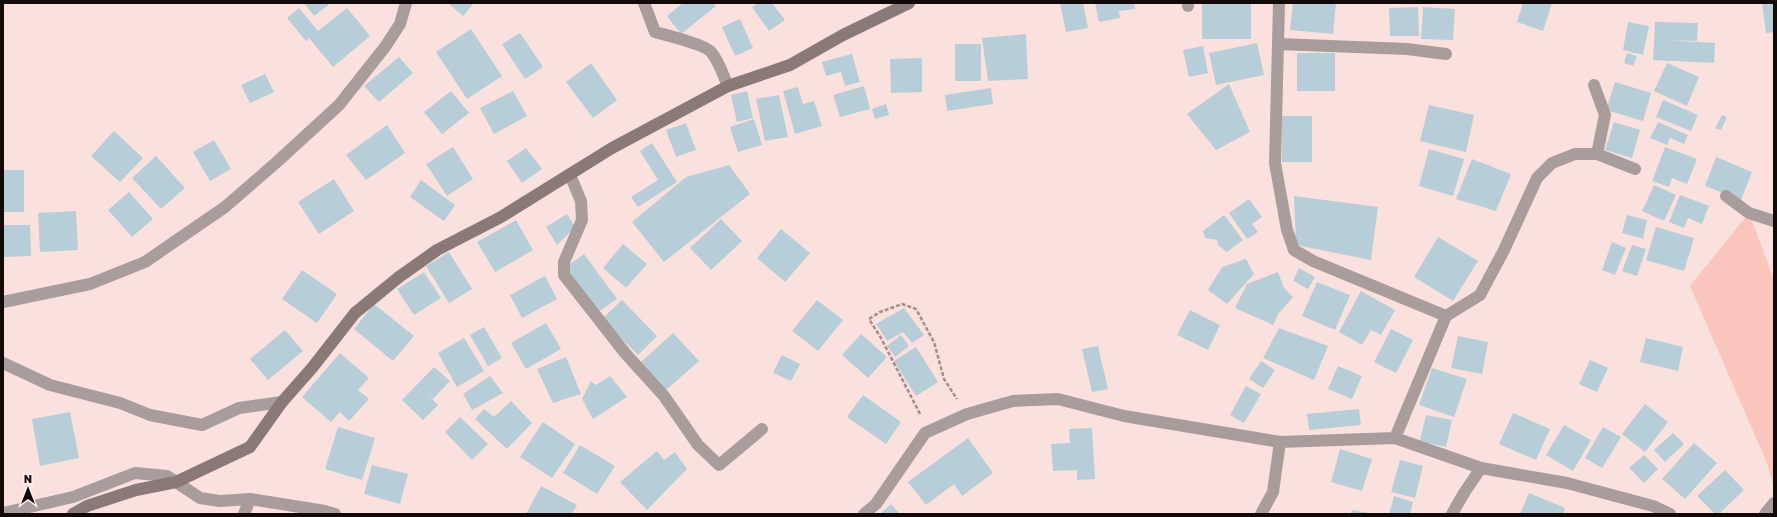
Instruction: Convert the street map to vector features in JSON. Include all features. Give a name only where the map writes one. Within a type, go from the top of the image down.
[{"type":"street","points":[[3,302],[90,284],[145,262],[225,207],[278,162],[339,105],[385,47],[400,24],[406,3]]},
{"type":"street","points":[[644,3],[655,32],[711,50],[728,86]]},
{"type":"street","points":[[73,514],[87,506],[136,490],[176,482],[250,447],[282,402],[312,368],[355,313],[399,277],[437,250],[501,217],[612,148],[728,86],[790,65],[843,35],[910,3]]},
{"type":"street","points":[[1279,3],[1275,163],[1287,230],[1294,250],[1313,261],[1446,316]]},
{"type":"street","points":[[1278,44],[1407,49],[1446,54]]},
{"type":"street","points":[[1594,86],[1605,115],[1597,154]]},
{"type":"street","points":[[1395,438],[1446,316],[1480,295],[1504,250],[1537,178],[1552,163],[1575,154],[1597,154],[1635,169]]},
{"type":"street","points":[[570,175],[581,201],[582,220],[564,262],[564,275],[624,353],[664,396],[698,445],[719,465],[762,429]]},
{"type":"street","points":[[1726,196],[1749,213],[1774,221]]},
{"type":"street","points":[[3,363],[50,385],[120,403],[150,415],[202,425],[239,408],[282,402]]},
{"type":"street","points":[[864,514],[876,504],[925,433],[967,414],[1013,401],[1058,399],[1124,416],[1280,442],[1395,438],[1480,468],[1567,483],[1654,506],[1670,514]]},
{"type":"street","points":[[1261,514],[1273,492],[1280,442]]},
{"type":"street","points":[[1452,514],[1480,468]]},
{"type":"street","points":[[3,513],[73,497],[136,473],[167,476],[200,498],[220,501],[250,499],[325,511],[335,514]]},
{"type":"street","points":[[244,514],[250,499]]},
{"type":"street","points":[[1765,514],[1774,503]]},
{"type":"path","points":[[925,433],[925,421],[918,412],[881,338],[869,319],[880,312],[902,304],[916,309],[934,342],[944,379],[967,414]]},
{"type":"shaded area","points":[[1749,213],[1774,280],[1774,488],[1767,463],[1690,286]]},
{"type":"building","points":[[304,3],[331,3],[314,16]]},
{"type":"building","points":[[448,3],[474,3],[463,16]]},
{"type":"building","points":[[683,3],[713,3],[716,6],[681,34],[667,16]]},
{"type":"building","points":[[758,3],[772,3],[785,20],[769,31],[752,7]]},
{"type":"building","points":[[1060,3],[1083,3],[1088,28],[1066,32]]},
{"type":"building","points":[[1095,3],[1134,3],[1135,9],[1119,11],[1120,18],[1099,22]]},
{"type":"building","points":[[1293,3],[1336,3],[1333,34],[1290,30]]},
{"type":"building","points":[[1523,3],[1552,3],[1543,31],[1517,22]]},
{"type":"building","points":[[1762,3],[1774,3],[1774,32],[1766,33]]},
{"type":"building","points":[[1202,4],[1251,4],[1251,39],[1202,39]]},
{"type":"building","points":[[1418,7],[1419,36],[1390,36],[1389,8]]},
{"type":"building","points":[[1423,7],[1455,9],[1453,40],[1421,39]]},
{"type":"building","points":[[299,8],[318,31],[347,8],[370,36],[333,67],[309,38],[306,41],[287,18]]},
{"type":"building","points":[[740,19],[753,48],[735,56],[722,27]]},
{"type":"building","points":[[1628,22],[1649,26],[1643,55],[1623,50]]},
{"type":"building","points":[[1655,22],[1698,23],[1697,41],[1668,40],[1715,43],[1714,63],[1653,60]]},
{"type":"building","points":[[471,29],[502,76],[467,99],[436,52]]},
{"type":"building","points":[[520,33],[543,67],[525,79],[502,44]]},
{"type":"building","points":[[1026,34],[1028,79],[988,81],[982,38]]},
{"type":"building","points":[[1257,43],[1264,75],[1216,85],[1209,53]]},
{"type":"building","points":[[955,44],[981,44],[981,81],[955,81]]},
{"type":"building","points":[[1203,46],[1208,73],[1189,77],[1183,50]]},
{"type":"building","points":[[1297,53],[1335,53],[1335,91],[1297,91]]},
{"type":"building","points":[[1627,53],[1637,56],[1633,66],[1624,63]]},
{"type":"building","points":[[852,54],[860,82],[845,86],[841,72],[826,76],[822,62]]},
{"type":"building","points":[[399,57],[413,73],[379,102],[364,86]]},
{"type":"building","points":[[922,58],[922,92],[891,93],[890,59]]},
{"type":"building","points":[[591,63],[617,100],[593,118],[566,82]]},
{"type":"building","points":[[1667,63],[1699,77],[1687,106],[1654,91]]},
{"type":"building","points":[[265,74],[274,92],[250,103],[241,85]]},
{"type":"building","points":[[1615,82],[1651,93],[1643,121],[1606,110]]},
{"type":"building","points":[[1229,84],[1250,132],[1216,150],[1187,114]]},
{"type":"building","points":[[864,86],[870,109],[840,117],[833,95]]},
{"type":"building","points":[[798,87],[803,104],[814,101],[822,126],[795,134],[783,91]]},
{"type":"building","points":[[991,88],[993,104],[947,111],[945,95]]},
{"type":"building","points":[[451,91],[469,113],[442,134],[424,112]]},
{"type":"building","points":[[513,91],[527,116],[494,134],[480,108]]},
{"type":"building","points":[[747,91],[753,118],[737,122],[731,95]]},
{"type":"building","points":[[779,95],[788,137],[765,141],[756,99]]},
{"type":"building","points":[[1663,100],[1698,115],[1691,131],[1656,117]]},
{"type":"building","points":[[886,104],[889,115],[875,119],[872,109]]},
{"type":"building","points":[[1429,105],[1474,115],[1466,152],[1420,141]]},
{"type":"building","points":[[1722,115],[1727,117],[1721,130],[1715,128]]},
{"type":"building","points":[[1282,116],[1312,116],[1312,162],[1282,162]]},
{"type":"building","points":[[754,119],[762,145],[738,152],[730,127]]},
{"type":"building","points":[[1614,122],[1640,130],[1632,158],[1605,150]]},
{"type":"building","points":[[1658,122],[1688,135],[1684,144],[1670,138],[1667,145],[1650,138]]},
{"type":"building","points":[[686,123],[696,150],[676,157],[666,130]]},
{"type":"building","points":[[387,125],[405,153],[366,180],[346,155]]},
{"type":"building","points":[[114,131],[143,158],[120,182],[91,156]]},
{"type":"building","points":[[214,140],[231,169],[210,181],[193,152]]},
{"type":"building","points":[[652,143],[677,182],[638,207],[631,197],[658,180],[640,151]]},
{"type":"building","points":[[453,147],[473,179],[447,196],[426,164]]},
{"type":"building","points":[[1665,147],[1697,159],[1687,184],[1672,178],[1669,187],[1652,181]]},
{"type":"building","points":[[526,148],[542,169],[522,183],[507,161]]},
{"type":"building","points":[[1429,149],[1464,159],[1453,196],[1419,186]]},
{"type":"building","points":[[156,156],[185,188],[161,209],[132,178]]},
{"type":"building","points":[[1716,157],[1752,172],[1741,200],[1705,186]]},
{"type":"building","points":[[1472,159],[1511,174],[1496,211],[1456,199]]},
{"type":"building","points":[[729,165],[750,194],[664,262],[632,222],[686,177]]},
{"type":"building","points":[[3,170],[24,170],[24,212],[3,212]]},
{"type":"building","points":[[334,179],[354,211],[319,234],[298,202]]},
{"type":"building","points":[[421,180],[455,205],[444,221],[410,197]]},
{"type":"building","points":[[1654,185],[1676,195],[1664,221],[1642,211]]},
{"type":"building","points":[[129,192],[153,219],[132,237],[108,210]]},
{"type":"building","points":[[1680,195],[1709,206],[1702,224],[1688,218],[1684,228],[1669,222]]},
{"type":"building","points":[[1294,196],[1378,207],[1371,260],[1296,245]]},
{"type":"building","points":[[1249,199],[1262,217],[1252,224],[1258,232],[1247,239],[1229,213]]},
{"type":"building","points":[[76,211],[78,250],[40,252],[38,213]]},
{"type":"building","points":[[567,214],[575,227],[557,245],[546,227]]},
{"type":"building","points":[[1224,215],[1243,240],[1227,252],[1218,245],[1217,240],[1205,238],[1203,231]]},
{"type":"building","points":[[1627,215],[1647,220],[1643,239],[1622,233]]},
{"type":"building","points":[[721,219],[742,241],[711,270],[690,248]]},
{"type":"building","points":[[516,220],[533,250],[495,272],[477,242]]},
{"type":"building","points":[[3,225],[30,225],[31,256],[3,257]]},
{"type":"building","points":[[1656,227],[1694,238],[1684,271],[1646,260]]},
{"type":"building","points":[[781,229],[810,253],[785,282],[757,258]]},
{"type":"building","points":[[1438,237],[1478,261],[1453,301],[1414,277]]},
{"type":"building","points":[[1612,242],[1626,248],[1615,275],[1602,270]]},
{"type":"building","points":[[623,244],[647,264],[626,288],[603,268]]},
{"type":"building","points":[[1632,245],[1646,249],[1637,276],[1622,271]]},
{"type":"building","points":[[449,252],[472,289],[449,303],[426,266]]},
{"type":"building","points":[[584,254],[617,299],[598,312],[566,267]]},
{"type":"building","points":[[1246,259],[1254,274],[1227,304],[1208,290],[1222,267]]},
{"type":"building","points":[[1299,268],[1315,277],[1308,289],[1293,281]]},
{"type":"building","points":[[302,270],[337,294],[317,323],[282,299]]},
{"type":"building","points":[[424,272],[441,298],[414,315],[397,289]]},
{"type":"building","points":[[1278,272],[1284,288],[1293,297],[1279,313],[1273,325],[1235,308],[1247,284]]},
{"type":"building","points":[[545,276],[557,299],[522,318],[510,295]]},
{"type":"building","points":[[1317,282],[1350,295],[1335,330],[1302,316]]},
{"type":"building","points":[[1361,291],[1395,310],[1381,335],[1371,330],[1362,345],[1339,332]]},
{"type":"building","points":[[622,300],[657,336],[638,355],[602,319]]},
{"type":"building","points":[[817,300],[843,320],[818,351],[792,331]]},
{"type":"building","points":[[374,304],[414,336],[393,361],[354,329]]},
{"type":"building","points":[[904,308],[924,335],[912,343],[903,332],[887,341],[876,324]]},
{"type":"building","points":[[1190,310],[1220,325],[1208,350],[1177,335]]},
{"type":"building","points":[[546,323],[561,349],[526,369],[511,343]]},
{"type":"building","points":[[484,327],[502,358],[488,366],[470,335]]},
{"type":"building","points":[[1279,328],[1328,346],[1314,380],[1263,358]]},
{"type":"building","points":[[1391,329],[1413,340],[1396,373],[1374,362]]},
{"type":"building","points":[[285,330],[303,351],[268,380],[250,359]]},
{"type":"building","points":[[673,333],[699,361],[666,390],[641,362]]},
{"type":"building","points":[[861,334],[887,357],[868,378],[842,355]]},
{"type":"building","points":[[901,335],[909,346],[895,357],[887,346]]},
{"type":"building","points":[[1458,336],[1488,342],[1482,374],[1451,368]]},
{"type":"building","points":[[464,338],[484,371],[457,387],[438,353]]},
{"type":"building","points":[[1646,338],[1683,347],[1678,371],[1640,362]]},
{"type":"building","points":[[1098,346],[1108,389],[1092,392],[1082,349]]},
{"type":"building","points":[[916,347],[938,382],[916,396],[894,361]]},
{"type":"building","points":[[340,353],[369,378],[358,390],[369,399],[349,421],[340,412],[331,422],[302,397]]},
{"type":"building","points":[[782,355],[800,364],[791,381],[773,373]]},
{"type":"building","points":[[566,357],[581,394],[553,403],[537,369]]},
{"type":"building","points":[[1590,360],[1608,368],[1597,392],[1579,384]]},
{"type":"building","points":[[1261,361],[1275,370],[1263,388],[1249,379]]},
{"type":"building","points":[[1338,366],[1362,376],[1352,399],[1328,389]]},
{"type":"building","points":[[434,367],[450,381],[433,399],[427,394],[438,405],[423,420],[402,400]]},
{"type":"building","points":[[1432,368],[1467,379],[1454,417],[1419,405]]},
{"type":"building","points":[[490,376],[503,393],[472,410],[463,394]]},
{"type":"building","points":[[610,376],[627,397],[593,419],[582,399],[591,381],[596,385]]},
{"type":"building","points":[[1246,386],[1261,394],[1244,423],[1230,415]]},
{"type":"building","points":[[863,395],[901,422],[886,444],[847,417]]},
{"type":"building","points":[[511,401],[532,423],[507,449],[475,419],[484,409],[494,417]]},
{"type":"building","points":[[1645,404],[1668,422],[1645,452],[1622,434]]},
{"type":"building","points":[[1359,409],[1361,425],[1309,430],[1307,414]]},
{"type":"building","points":[[70,412],[79,458],[40,466],[32,419]]},
{"type":"building","points":[[1513,413],[1550,429],[1536,460],[1499,444]]},
{"type":"building","points":[[1426,415],[1452,420],[1446,447],[1420,441]]},
{"type":"building","points":[[460,417],[488,444],[472,460],[445,432]]},
{"type":"building","points":[[543,422],[575,444],[552,478],[520,457]]},
{"type":"building","points":[[1564,425],[1591,440],[1573,471],[1546,455]]},
{"type":"building","points":[[338,427],[375,438],[362,480],[325,469]]},
{"type":"building","points":[[1603,427],[1621,437],[1602,468],[1585,458]]},
{"type":"building","points":[[1092,428],[1095,479],[1077,480],[1077,470],[1053,471],[1051,444],[1070,443],[1069,429]]},
{"type":"building","points":[[1673,433],[1684,444],[1665,462],[1654,450]]},
{"type":"building","points":[[968,438],[993,473],[962,496],[954,484],[926,505],[908,482]]},
{"type":"building","points":[[1694,443],[1717,463],[1685,499],[1662,479]]},
{"type":"building","points":[[580,445],[615,466],[597,494],[563,473]]},
{"type":"building","points":[[1340,449],[1372,459],[1362,491],[1331,482]]},
{"type":"building","points":[[657,451],[664,460],[675,452],[687,469],[647,510],[620,482]]},
{"type":"building","points":[[1644,455],[1658,469],[1644,483],[1629,468]]},
{"type":"building","points":[[1400,460],[1423,466],[1415,498],[1391,492]]},
{"type":"building","points":[[372,465],[408,474],[400,504],[364,494]]},
{"type":"building","points":[[1725,470],[1744,490],[1719,514],[1715,514],[1697,496]]},
{"type":"building","points":[[541,486],[577,505],[572,514],[526,514]]},
{"type":"building","points":[[1529,493],[1565,508],[1563,514],[1520,514]]},
{"type":"building","points":[[1394,496],[1413,502],[1410,514],[1389,514]]},
{"type":"building","points":[[891,504],[900,514],[880,514]]},
{"type":"building","points":[[1352,510],[1369,513],[1369,514],[1351,514]]}]
